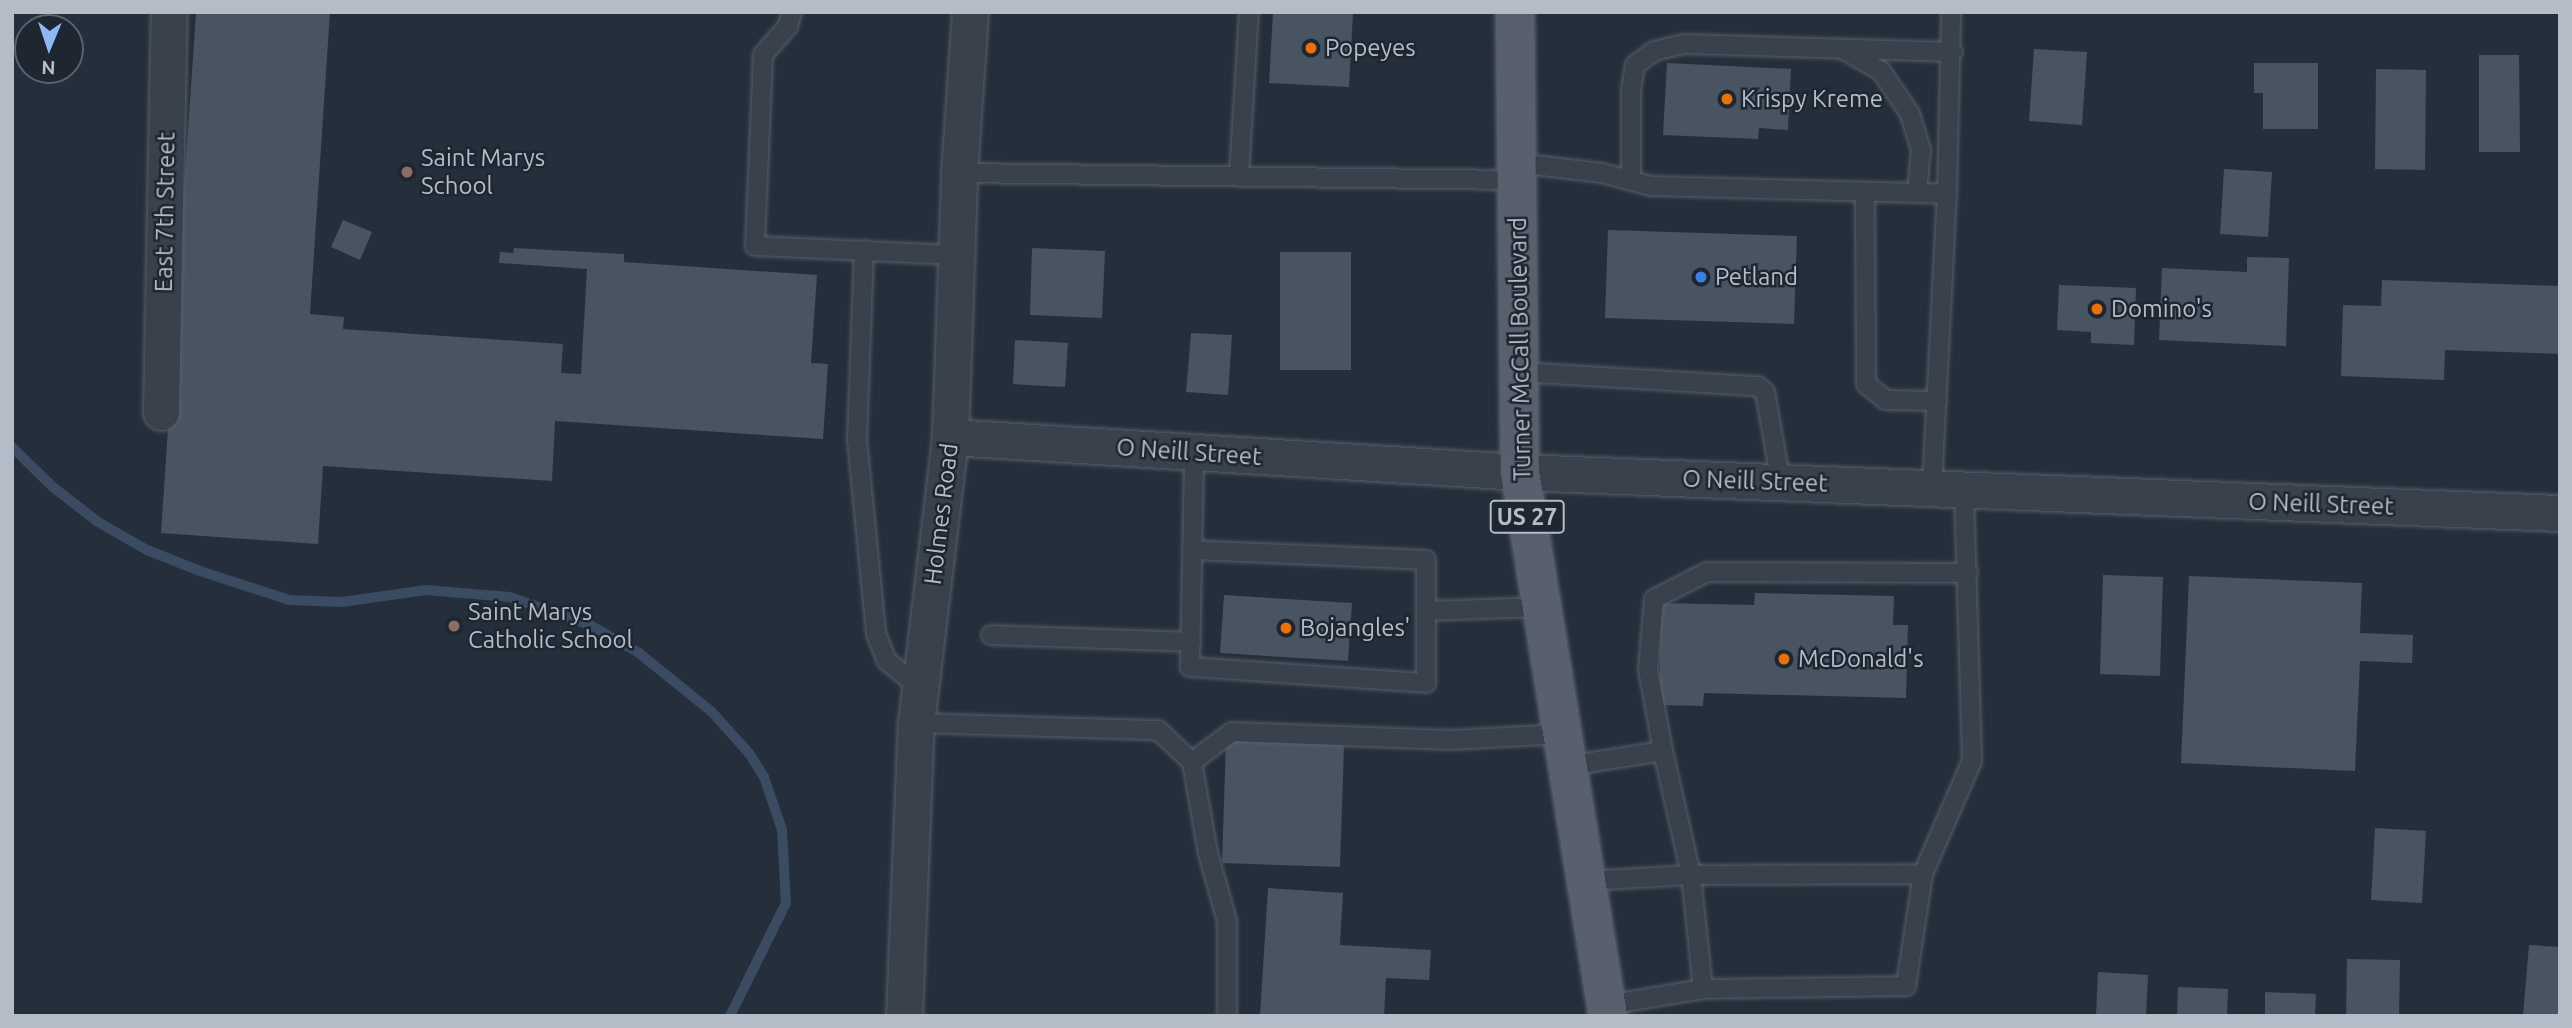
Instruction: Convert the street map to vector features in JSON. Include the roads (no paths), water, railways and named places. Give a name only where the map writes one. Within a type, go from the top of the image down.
[{"type":"main road","name":"Turner McCall Boulevard","points":[[1515,12],[1520,472],[1607,1010]]},
{"type":"street","name":"East 7th Street","points":[[161,412],[169,12]]},
{"type":"street","name":"Holmes Road","points":[[904,1016],[916,723],[950,437],[958,173],[970,12]]},
{"type":"street","name":"O Neill Street","points":[[950,437],[1520,472],[2560,513]]},
{"type":"lane","points":[[792,12],[788,26],[763,55],[755,246],[956,255]]},
{"type":"lane","points":[[1239,175],[1249,12]]},
{"type":"lane","points":[[1607,1010],[1703,989],[1906,986],[1923,874],[1972,761],[1968,573],[1948,489],[1937,401],[1953,52],[1951,12]]},
{"type":"lane","points":[[1632,180],[1631,89],[1635,65],[1654,51],[1685,44],[1953,52]]},
{"type":"lane","points":[[1842,49],[1881,71],[1910,114],[1921,149],[1917,193]]},
{"type":"lane","points":[[958,173],[1239,175],[1517,171],[1632,180],[1651,186],[1947,194]]},
{"type":"lane","points":[[1866,192],[1866,384],[1886,400],[1937,401]]},
{"type":"lane","points":[[864,250],[857,439],[876,634],[887,661],[920,688]]},
{"type":"lane","points":[[1520,372],[1758,386],[1765,392],[1781,482]]},
{"type":"lane","points":[[1192,550],[1426,560],[1426,683],[1190,667],[1191,642],[1192,550],[1194,452]]},
{"type":"lane","points":[[1703,989],[1690,875],[1662,751],[1648,669],[1654,599],[1707,572],[1968,573]]},
{"type":"lane","points":[[1426,611],[1542,607]]},
{"type":"lane","points":[[991,635],[1191,642]]},
{"type":"lane","points":[[916,723],[1158,730],[1192,762],[1208,853],[1227,920],[1227,1016]]},
{"type":"lane","points":[[1192,762],[1232,732],[1451,740],[1565,750],[1662,751]]},
{"type":"lane","points":[[1586,881],[1690,875],[1923,874]]},
{"type":"waterway","points":[[12,447],[53,487],[98,522],[147,550],[200,571],[289,600],[342,602],[426,590],[510,597],[590,625],[639,653],[711,711],[749,753],[764,777],[782,830],[786,903],[730,1016]]},
{"type":"place","name":"Popeyes","points":[[1311,48]]},
{"type":"place","name":"Krispy Kreme","points":[[1727,99]]},
{"type":"place","name":"Saint Marys School","points":[[407,172]]},
{"type":"place","name":"Petland","points":[[1701,277]]},
{"type":"place","name":"Domino's","points":[[2097,309]]},
{"type":"place","name":"Saint Marys Catholic School","points":[[454,626]]},
{"type":"place","name":"Bojangles'","points":[[1286,628]]},
{"type":"place","name":"McDonald's","points":[[1784,659]]}]
